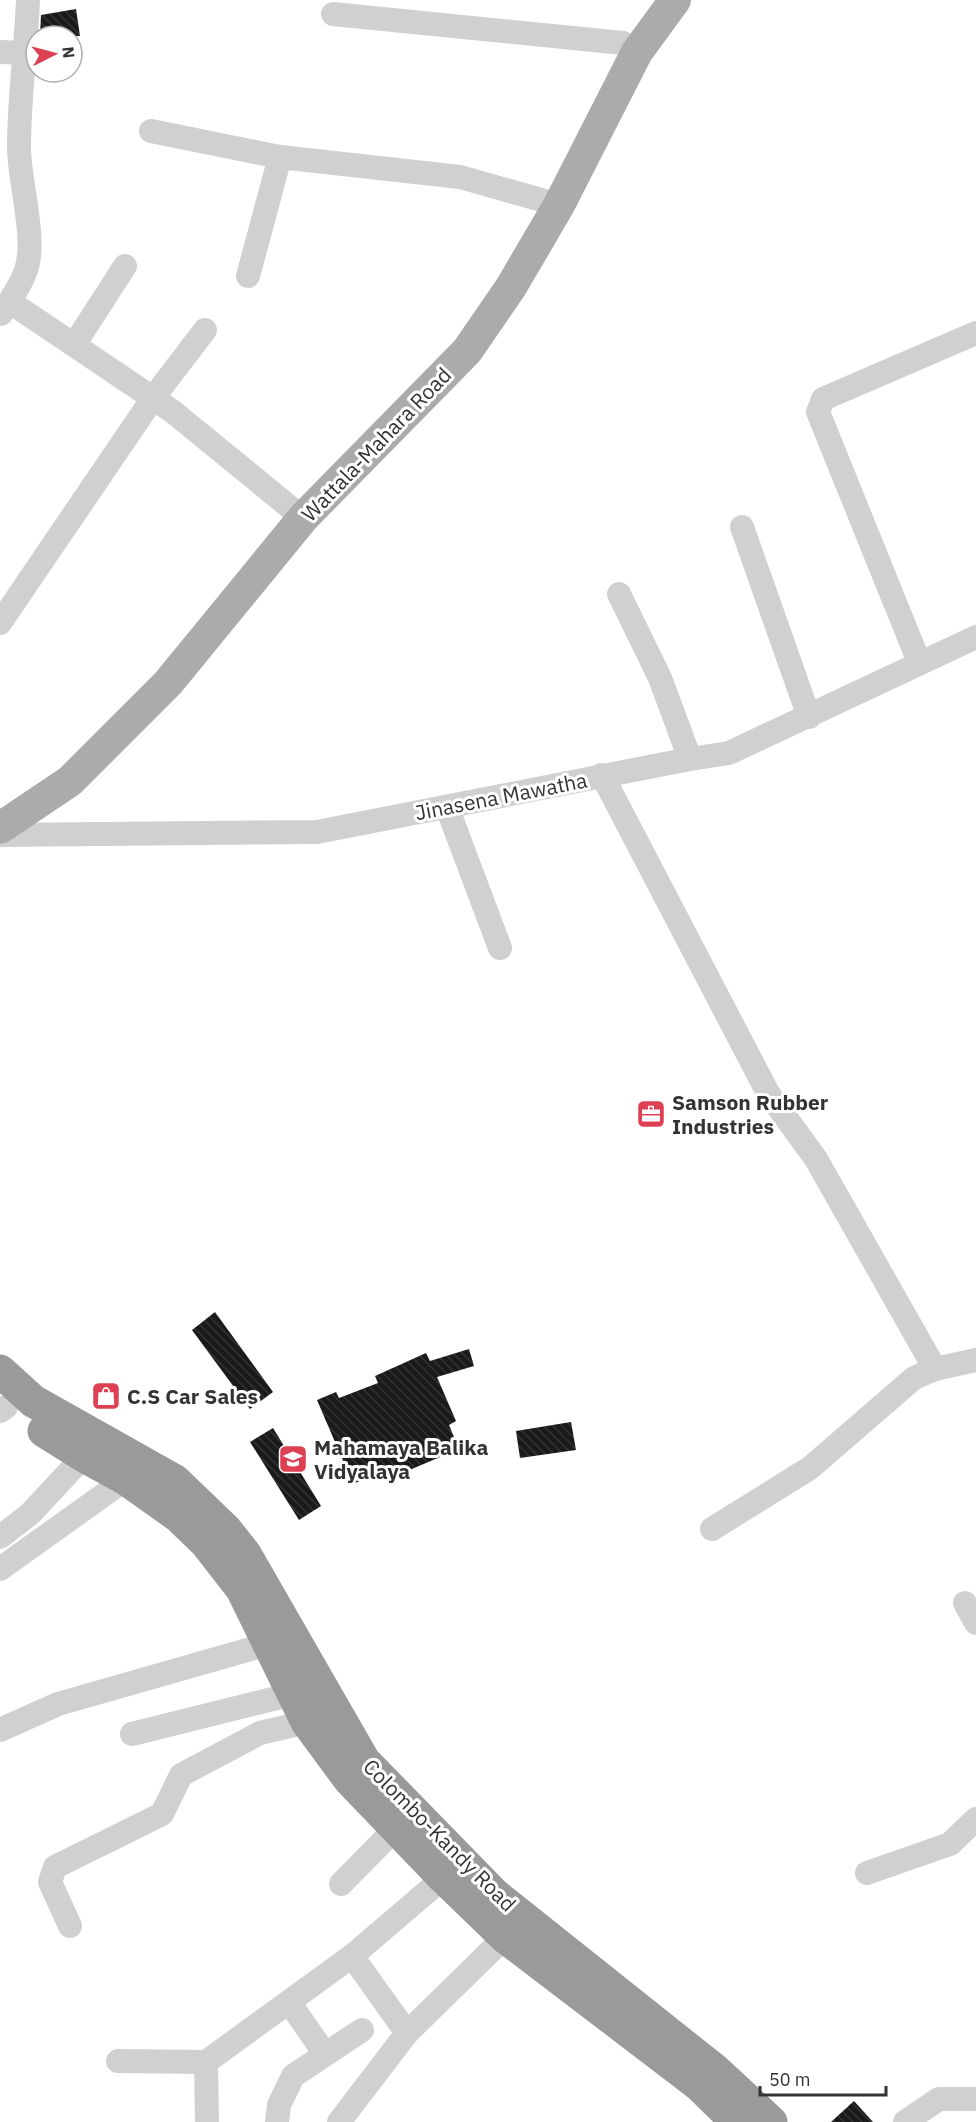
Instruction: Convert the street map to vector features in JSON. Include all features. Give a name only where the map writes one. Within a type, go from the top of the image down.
[{"type":"highway","name":"Colombo-Kandy Road","points":[[0,1371],[33,1401],[175,1481],[226,1530],[244,1554],[364,1761],[505,1937],[698,2084],[737,2122]]},
{"type":"highway","name":"Colombo-Kandy Road","points":[[2,1406],[126,1479],[178,1516],[207,1544],[242,1589],[300,1708],[349,1779],[396,1828],[452,1869],[495,1895],[716,2071],[771,2122]]},
{"type":"main road","name":"Wattala-Mahara Road","points":[[0,828],[70,781],[168,683],[303,518],[467,351],[511,287],[559,205],[637,52],[667,2]]},
{"type":"street","points":[[27,24],[28,0]]},
{"type":"street","points":[[333,14],[623,44],[637,52]]},
{"type":"street","points":[[0,52],[24,53]]},
{"type":"street","points":[[24,69],[19,148],[23,195],[30,234],[26,269],[5,308],[74,345],[172,411],[303,518]]},
{"type":"street","points":[[151,131],[280,157],[460,177],[559,205]]},
{"type":"street","points":[[248,276],[280,157]]},
{"type":"street","points":[[74,345],[126,266]]},
{"type":"street","points":[[0,623],[153,398],[205,330]]},
{"type":"street","points":[[919,662],[818,412],[823,399],[976,333]]},
{"type":"street","points":[[742,527],[809,717]]},
{"type":"street","points":[[620,594],[660,678],[690,759]]},
{"type":"street","name":"Jinasena Mawatha","points":[[0,835],[317,832],[729,753],[976,637]]},
{"type":"street","points":[[602,776],[768,1093],[816,1159],[935,1369]]},
{"type":"street","points":[[447,807],[500,948]]},
{"type":"street","points":[[712,1529],[810,1468],[914,1378],[935,1369],[976,1360]]},
{"type":"street","points":[[0,1537],[30,1514],[84,1456]]},
{"type":"street","points":[[0,1569],[126,1479]]},
{"type":"street","points":[[0,1730],[58,1704],[268,1644]]},
{"type":"street","points":[[132,1734],[300,1708]]},
{"type":"street","points":[[70,1926],[50,1882],[55,1867],[162,1814],[181,1775],[300,1708]]},
{"type":"street","points":[[867,1873],[950,1844],[976,1819]]},
{"type":"street","points":[[341,1884],[396,1828]]},
{"type":"street","points":[[117,2061],[206,2062],[352,1956],[452,1869]]},
{"type":"street","points":[[339,2122],[407,2033],[505,1937]]},
{"type":"street","points":[[352,1956],[407,2033]]},
{"type":"street","points":[[289,2002],[326,2054]]},
{"type":"street","points":[[277,2122],[279,2105],[293,2076],[362,2030]]},
{"type":"street","points":[[206,2062],[207,2122]]},
{"type":"street","points":[[905,2122],[939,2099],[976,2099]]},
{"type":"building","points":[[76,9],[78,24],[41,24],[41,15]]},
{"type":"building","points":[[215,1312],[273,1392],[250,1409],[192,1330]]},
{"type":"building","points":[[469,1349],[474,1366],[437,1377],[456,1421],[449,1425],[459,1449],[386,1480],[382,1472],[353,1484],[317,1400],[336,1392],[339,1398],[378,1383],[375,1376],[426,1353],[430,1361]]},
{"type":"building","points":[[571,1422],[576,1450],[520,1458],[516,1431]]},
{"type":"building","points":[[273,1428],[321,1506],[299,1520],[250,1442]]},
{"type":"building","points":[[854,2101],[873,2122],[831,2122]]},
{"type":"place","name":"Samson Rubber Industries","points":[[651,1114]]},
{"type":"place","name":"C.S Car Sales","points":[[106,1396]]},
{"type":"place","name":"Mahamaya Balika Vidyalaya","points":[[293,1459]]}]
